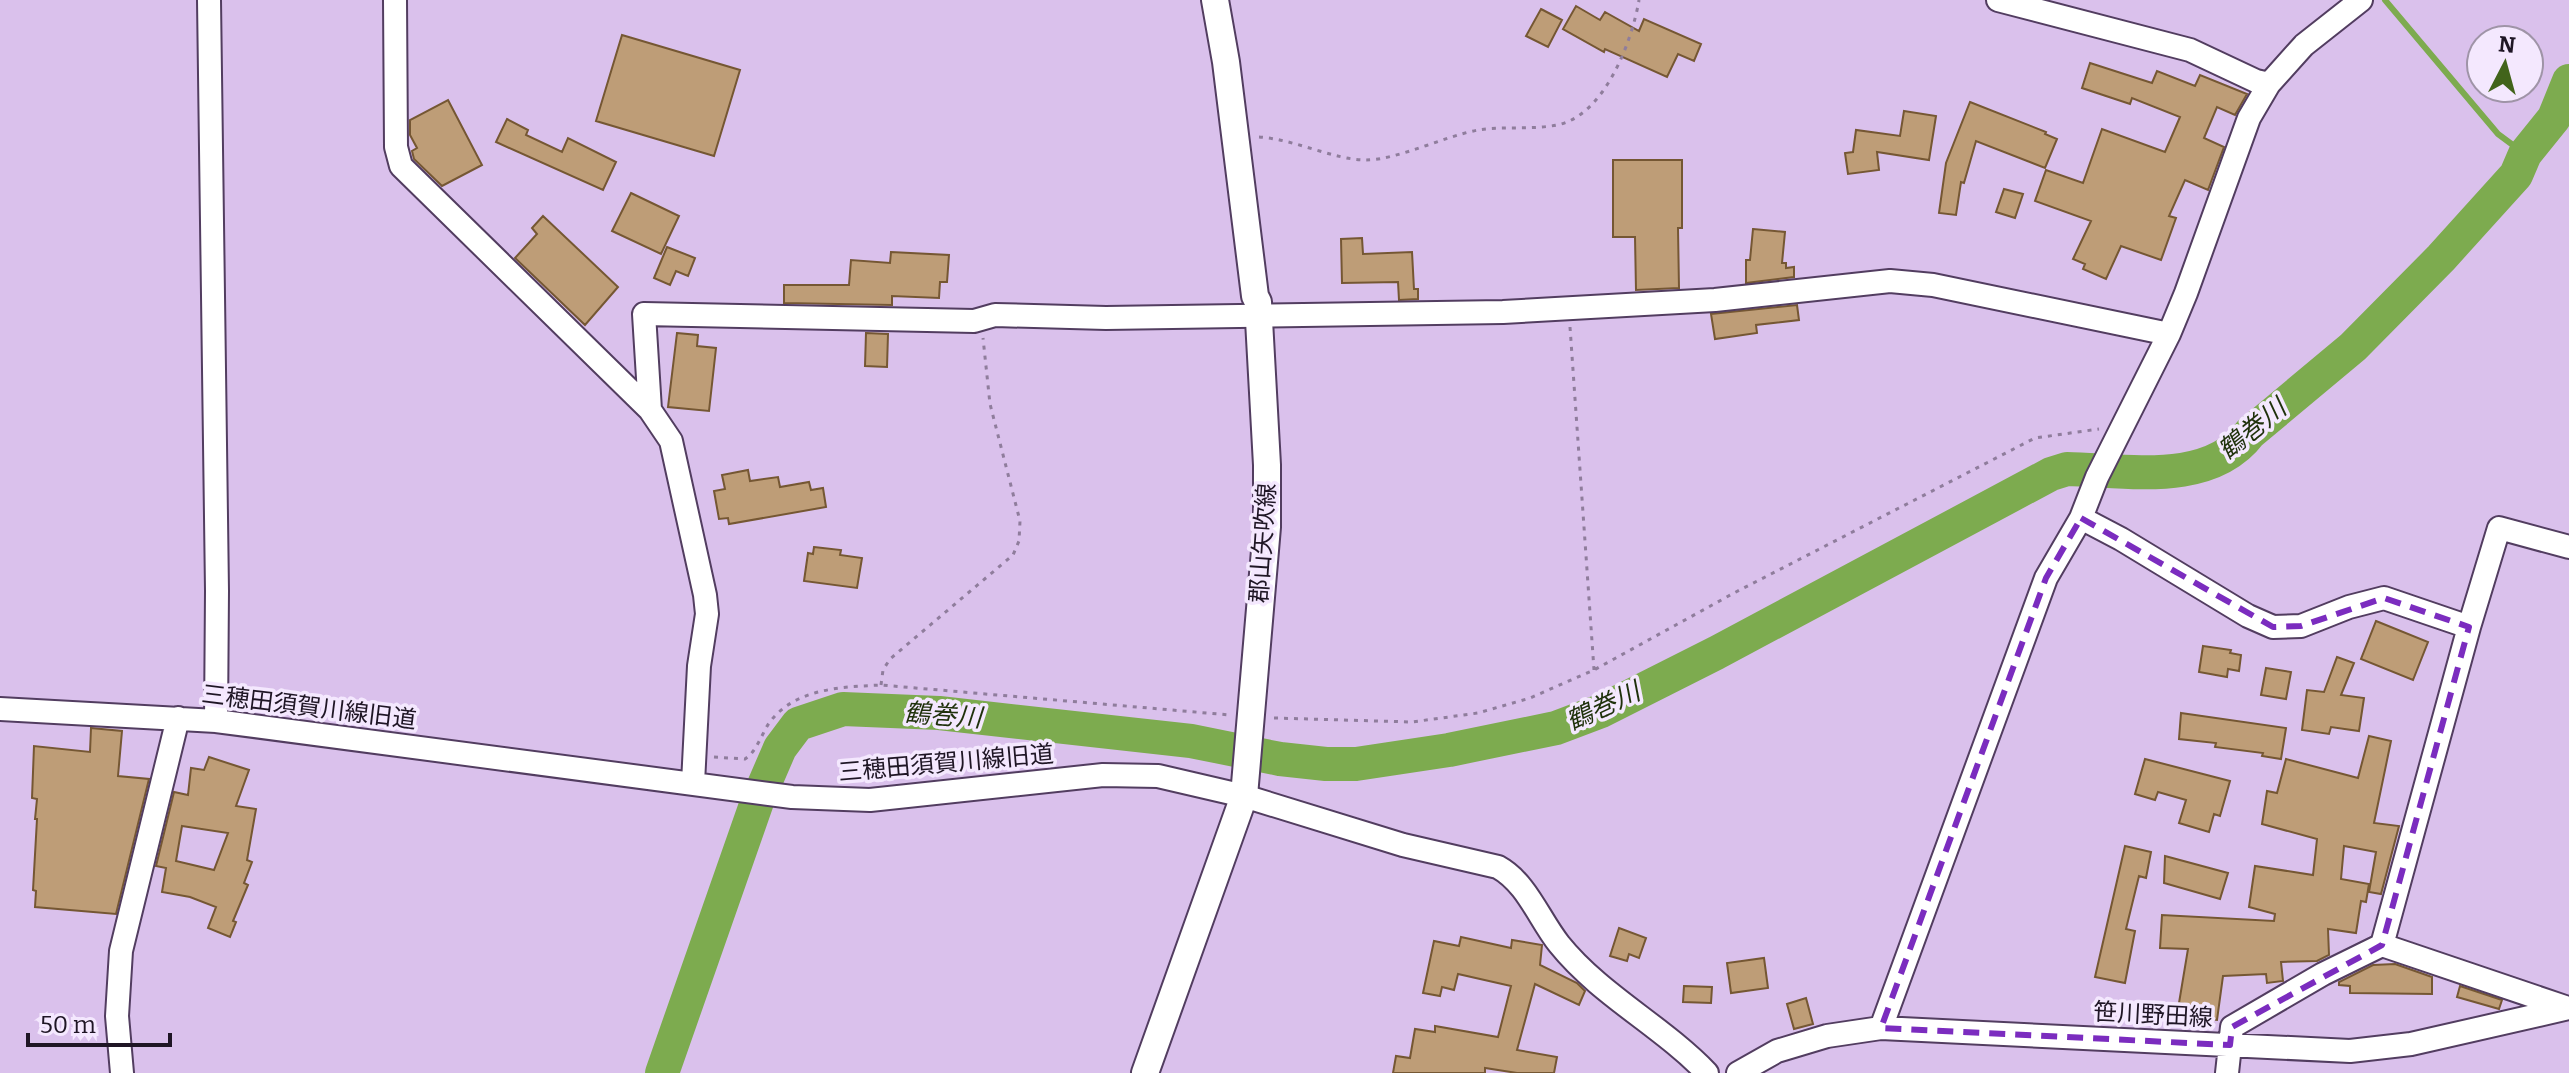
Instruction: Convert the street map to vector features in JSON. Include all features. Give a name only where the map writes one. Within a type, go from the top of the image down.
[{"type":"main road","name":"郡山矢吹線","points":[[1145,1073],[1244,796],[1267,527],[1259,317],[1215,0]]},
{"type":"street","points":[[209,0],[216,721]]},
{"type":"street","points":[[395,0],[396,147],[401,166],[650,410],[671,441],[707,614],[699,666],[693,783]]},
{"type":"street","points":[[1998,0],[2190,50],[2269,84]]},
{"type":"street","points":[[1881,1028],[2046,578],[2081,518],[2097,477],[2169,334],[2249,118],[2269,84],[2304,45],[2361,0]]},
{"type":"street","points":[[650,410],[644,314],[974,321],[995,315],[1259,317],[1568,308],[1715,300],[1890,281],[1933,285],[2169,334]]},
{"type":"street","points":[[2081,518],[2248,616],[2273,627],[2301,626],[2349,607],[2384,598],[2469,627]]},
{"type":"street","points":[[2382,945],[2499,528],[2569,547]]},
{"type":"street","name":"三穂田須賀川線旧道","points":[[0,709],[216,721],[792,797],[870,800],[1103,775],[1158,776],[1244,796],[1403,845],[1484,862],[1509,873],[1560,945],[1590,975],[1707,1073]]},
{"type":"street","points":[[122,1073],[117,1016],[121,951],[178,718]]},
{"type":"street","points":[[2227,1073],[2232,1027],[2323,974],[2382,945],[2568,1008]]},
{"type":"street","name":"笹川野田線","points":[[1738,1073],[1777,1051],[1827,1036],[1881,1028],[2350,1051],[2411,1044],[2568,1008]]},
{"type":"path","points":[[1235,136],[1294,142],[1367,160],[1478,130],[1558,125],[1580,116],[1603,91],[1625,46],[1639,0]]},
{"type":"path","points":[[1568,308],[1594,670]]},
{"type":"path","points":[[881,685],[883,670],[890,659],[1013,555],[1019,541],[1020,521],[990,404],[983,318]]},
{"type":"path","points":[[694,755],[745,759],[754,752],[770,722],[798,700],[830,688],[881,685],[1249,720],[1412,722],[1478,713],[1530,698],[1594,670],[1747,586],[2035,438],[2097,429],[2118,434]]},
{"type":"highlighted area","points":[[2081,518],[2273,627],[2301,626],[2384,598],[2469,627],[2382,945],[2232,1027],[2230,1045],[1881,1028],[2046,578]]},
{"type":"building","points":[[1576,6],[1600,20],[1605,12],[1639,31],[1644,19],[1701,44],[1694,61],[1678,54],[1667,77],[1605,49],[1604,52],[1563,29]]},
{"type":"building","points":[[1541,9],[1562,20],[1548,47],[1526,36]]},
{"type":"building","points":[[622,35],[740,70],[714,156],[596,121]]},
{"type":"building","points":[[2090,63],[2152,83],[2157,71],[2195,86],[2200,75],[2247,94],[2235,115],[2217,107],[2204,138],[2224,147],[2208,190],[2185,180],[2169,216],[2176,218],[2161,260],[2121,246],[2106,279],[2083,269],[2085,264],[2073,259],[2091,221],[2035,201],[2046,170],[2083,183],[2102,129],[2165,152],[2180,117],[2132,98],[2130,104],[2082,88]]},
{"type":"building","points":[[448,100],[482,165],[442,186],[414,159],[412,151],[417,148],[410,135],[410,120]]},
{"type":"building","points":[[1970,102],[2057,139],[2045,168],[1976,141],[1964,183],[1961,182],[1956,215],[1939,213],[1946,163]]},
{"type":"building","points":[[1904,111],[1936,116],[1929,160],[1877,152],[1879,170],[1848,174],[1845,153],[1853,152],[1856,130],[1900,136]]},
{"type":"building","points":[[507,119],[528,130],[526,135],[562,152],[568,138],[616,162],[603,190],[496,142]]},
{"type":"building","points":[[1613,160],[1682,160],[1682,228],[1678,228],[1679,288],[1636,290],[1635,237],[1613,237]]},
{"type":"building","points":[[2004,189],[2023,194],[2015,218],[1996,212]]},
{"type":"building","points":[[631,193],[679,216],[661,254],[612,231]]},
{"type":"building","points":[[543,216],[618,287],[585,325],[515,258],[537,234],[532,228]]},
{"type":"building","points":[[1753,229],[1785,232],[1782,263],[1786,263],[1786,268],[1794,267],[1794,277],[1746,283],[1746,260],[1750,260]]},
{"type":"building","points":[[1362,238],[1363,254],[1412,252],[1414,289],[1418,289],[1418,299],[1399,300],[1398,282],[1342,283],[1341,239]]},
{"type":"building","points":[[667,247],[695,258],[688,276],[676,271],[670,285],[654,278]]},
{"type":"building","points":[[891,252],[949,255],[947,282],[940,282],[939,298],[892,296],[892,305],[784,303],[784,285],[849,285],[851,260],[890,263]]},
{"type":"building","points":[[1797,305],[1799,320],[1756,325],[1757,333],[1715,339],[1711,314]]},
{"type":"building","points":[[677,333],[698,335],[697,346],[716,348],[709,411],[668,407]]},
{"type":"building","points":[[866,333],[888,334],[887,367],[865,366]]},
{"type":"building","points":[[748,470],[750,481],[778,477],[780,487],[809,482],[811,490],[823,488],[826,507],[729,524],[728,518],[719,519],[714,491],[725,489],[722,475]]},
{"type":"building","points":[[814,547],[841,550],[840,555],[862,558],[857,588],[804,581],[808,553],[813,554]]},
{"type":"building","points":[[2376,621],[2428,642],[2413,680],[2361,659]]},
{"type":"building","points":[[2203,646],[2231,650],[2230,653],[2241,655],[2239,671],[2228,669],[2227,677],[2199,672]]},
{"type":"building","points":[[2337,657],[2354,663],[2341,695],[2364,698],[2359,731],[2331,727],[2329,734],[2302,730],[2307,690],[2324,692]]},
{"type":"building","points":[[2266,668],[2291,672],[2286,699],[2261,695]]},
{"type":"building","points":[[2181,713],[2286,728],[2281,759],[2262,756],[2263,753],[2215,747],[2216,743],[2179,739]]},
{"type":"building","points":[[91,728],[122,731],[118,776],[149,779],[116,914],[35,907],[37,799],[32,798],[34,746],[90,752]]},
{"type":"building","points":[[2369,736],[2391,741],[2374,823],[2399,826],[2381,894],[2369,892],[2376,852],[2344,846],[2341,879],[2369,884],[2366,902],[2361,901],[2356,933],[2328,929],[2329,955],[2317,961],[2281,962],[2283,981],[2267,983],[2266,974],[2223,976],[2217,1020],[2200,1018],[2201,1007],[2179,1003],[2188,949],[2160,948],[2162,915],[2274,921],[2275,914],[2249,907],[2255,866],[2313,875],[2317,839],[2262,824],[2267,791],[2277,793],[2286,759],[2358,778]]},
{"type":"building","points":[[209,757],[249,770],[236,806],[256,809],[247,860],[252,862],[244,883],[248,885],[230,937],[208,928],[216,907],[190,897],[162,892],[166,868],[156,866],[174,792],[188,795],[191,768],[204,770]],"holes":[[[182,826],[228,833],[214,870],[176,861]]]},
{"type":"building","points":[[2145,759],[2230,781],[2220,816],[2214,814],[2209,832],[2179,823],[2186,800],[2158,792],[2155,800],[2135,794]]},
{"type":"building","points":[[2125,846],[2151,852],[2146,878],[2139,876],[2126,929],[2135,931],[2125,983],[2095,977]]},
{"type":"building","points":[[2165,856],[2228,873],[2220,899],[2164,883]]},
{"type":"building","points":[[1619,928],[1646,938],[1639,958],[1629,954],[1627,961],[1610,956]]},
{"type":"building","points":[[1461,937],[1511,948],[1512,940],[1542,945],[1540,965],[1577,983],[1585,991],[1579,1005],[1535,984],[1517,1050],[1557,1057],[1554,1073],[1517,1073],[1485,1068],[1485,1073],[1393,1073],[1396,1056],[1410,1058],[1415,1029],[1435,1032],[1435,1026],[1498,1037],[1511,986],[1458,974],[1454,990],[1442,987],[1440,996],[1423,993],[1434,941],[1459,946]]},
{"type":"building","points":[[1764,958],[1768,988],[1731,993],[1727,963]]},
{"type":"building","points":[[2395,964],[2432,977],[2432,994],[2350,993],[2350,986],[2339,985],[2339,982],[2373,965]]},
{"type":"building","points":[[1684,986],[1712,987],[1711,1003],[1683,1002]]},
{"type":"building","points":[[2460,986],[2502,1000],[2499,1009],[2457,997]]},
{"type":"building","points":[[1806,998],[1813,1024],[1794,1029],[1787,1004]]},
{"type":"waterway","points":[[2385,0],[2498,134],[2525,154]]},
{"type":"waterway","name":"鶴巻川","points":[[662,1073],[758,799],[780,748],[798,724],[843,709],[939,713],[1191,741],[1280,759],[1326,764],[1356,764],[1449,750],[1556,728],[1601,711],[1716,653],[2051,474],[2067,469],[2165,472],[2212,462],[2233,450],[2353,347],[2441,258],[2516,175],[2525,154],[2554,118],[2569,81]]}]
